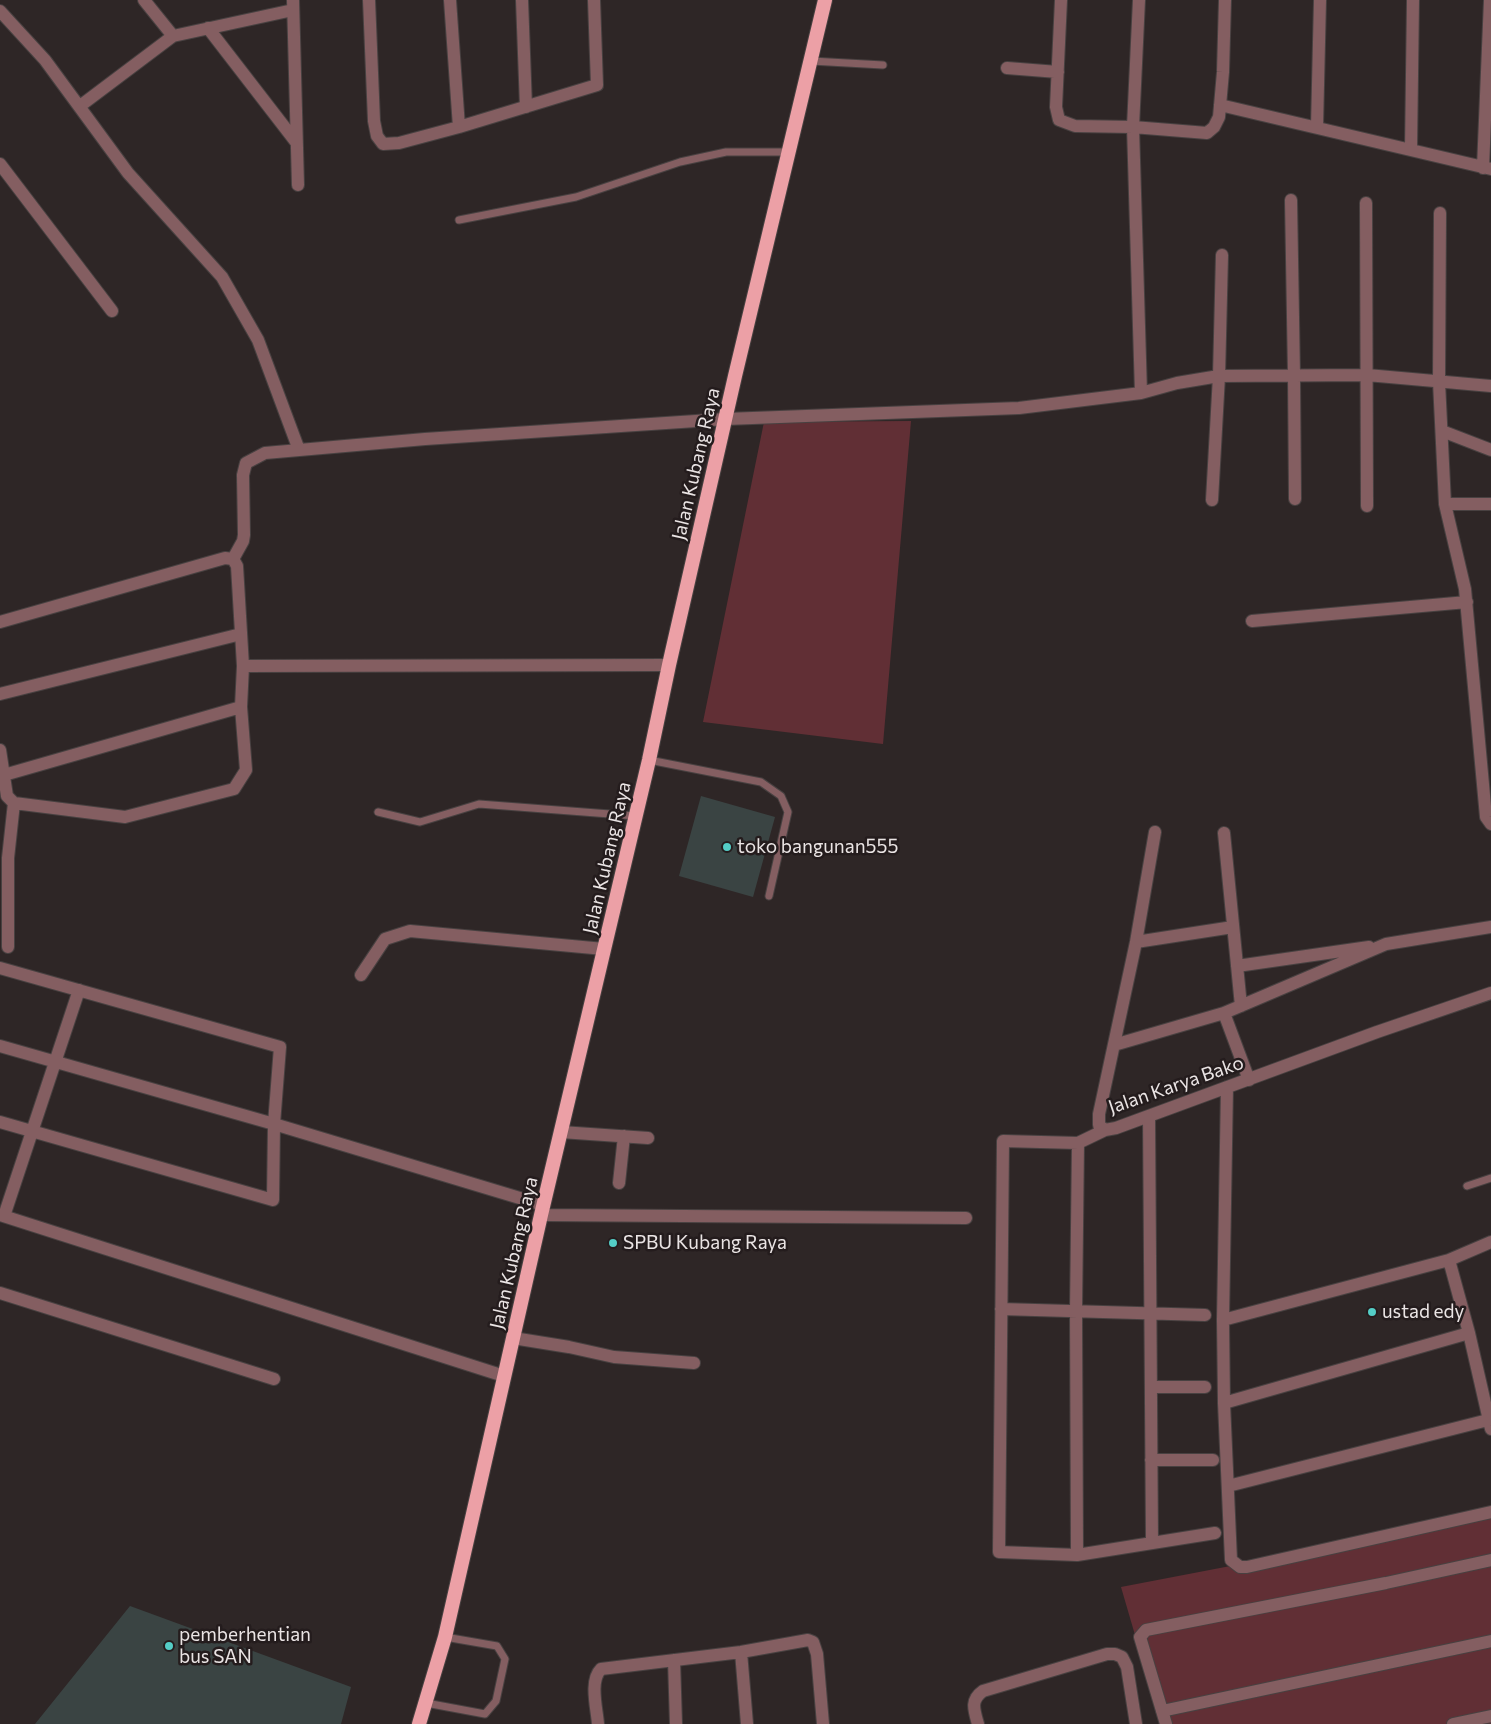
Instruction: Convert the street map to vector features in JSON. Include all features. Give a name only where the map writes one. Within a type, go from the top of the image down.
[{"type":"highway","name":"Jalan Kubang Raya","points":[[419,1724],[445,1637],[512,1338],[636,816],[669,665],[825,0]]},
{"type":"street","points":[[144,0],[173,36]]},
{"type":"street","points":[[369,0],[374,121],[377,136],[383,144],[399,143],[458,127],[597,85],[594,0]]},
{"type":"street","points":[[450,0],[458,127]]},
{"type":"street","points":[[522,0],[526,107]]},
{"type":"street","points":[[1061,0],[1056,107],[1059,120],[1075,126],[1133,127],[1207,133],[1219,117],[1223,72],[1225,0]]},
{"type":"street","points":[[1138,0],[1133,127],[1142,393]]},
{"type":"street","points":[[1317,127],[1320,0]]},
{"type":"street","points":[[1411,150],[1413,0]]},
{"type":"street","points":[[1220,105],[1487,169],[1490,0]]},
{"type":"street","points":[[80,106],[173,36],[293,5],[298,185]]},
{"type":"street","points":[[0,10],[45,60],[128,173],[222,278],[258,340],[299,450]]},
{"type":"street","points":[[208,28],[296,142]]},
{"type":"street","points":[[1007,68],[1058,72]]},
{"type":"street","points":[[0,164],[112,311]]},
{"type":"street","points":[[1290,200],[1295,499]]},
{"type":"street","points":[[1366,203],[1367,506]]},
{"type":"street","points":[[1440,213],[1440,382],[1445,504],[1467,602],[1485,735],[1486,817],[1491,824]]},
{"type":"street","points":[[1212,500],[1219,376],[1222,255]]},
{"type":"street","points":[[232,559],[243,541],[243,475],[246,463],[265,453],[425,438],[726,419],[1019,408],[1142,393],[1177,383],[1219,376],[1367,375],[1491,386]]},
{"type":"street","points":[[1442,431],[1491,450]]},
{"type":"street","points":[[1445,504],[1491,504]]},
{"type":"street","points":[[0,622],[224,558],[232,559],[237,566],[243,666],[241,707],[246,770],[234,789],[125,816],[14,803],[7,796],[0,750]]},
{"type":"street","points":[[1252,620],[1467,602]]},
{"type":"street","points":[[0,694],[241,634]]},
{"type":"street","points":[[243,666],[669,665]]},
{"type":"street","points":[[4,775],[241,707]]},
{"type":"street","points":[[8,946],[4,913],[4,862],[14,803]]},
{"type":"street","name":"Jalan Karya Bako","points":[[1155,832],[1136,942],[1099,1114],[1099,1125],[1105,1130],[1116,1128],[1377,1032],[1491,993]]},
{"type":"street","points":[[1224,833],[1241,1006]]},
{"type":"street","points":[[1136,942],[1233,927]]},
{"type":"street","points":[[1237,966],[1491,927]]},
{"type":"street","points":[[361,975],[385,939],[410,931],[604,949]]},
{"type":"street","points":[[1114,1045],[1224,1013],[1386,944]]},
{"type":"street","points":[[0,968],[280,1047],[274,1124],[272,1200],[0,1122]]},
{"type":"street","points":[[79,990],[2,1216],[504,1376]]},
{"type":"street","points":[[1224,1013],[1248,1080]]},
{"type":"street","points":[[0,1046],[274,1124],[542,1210],[966,1218]]},
{"type":"street","points":[[1227,1088],[1223,1320],[1224,1403],[1231,1560],[1240,1567],[1491,1512]]},
{"type":"street","points":[[1149,1116],[1152,1543]]},
{"type":"street","points":[[1105,1130],[1078,1143],[1004,1141],[999,1552],[1077,1555],[1215,1534]]},
{"type":"street","points":[[561,1132],[648,1138]]},
{"type":"street","points":[[619,1183],[624,1136]]},
{"type":"street","points":[[1077,1555],[1076,1311],[1078,1143]]},
{"type":"street","points":[[1223,1320],[1449,1260],[1491,1242]]},
{"type":"street","points":[[1228,1486],[1490,1424],[1469,1333],[1449,1260]]},
{"type":"street","points":[[0,1293],[274,1379]]},
{"type":"street","points":[[1001,1309],[1205,1315]]},
{"type":"street","points":[[1224,1403],[1469,1333]]},
{"type":"street","points":[[512,1338],[569,1347],[614,1357],[694,1363]]},
{"type":"street","points":[[1151,1387],[1205,1387]]},
{"type":"street","points":[[1152,1460],[1213,1460]]},
{"type":"street","points":[[1166,1724],[1140,1637],[1146,1630],[1386,1583],[1491,1560]]},
{"type":"street","points":[[598,1724],[595,1691],[597,1673],[602,1669],[741,1652],[808,1640],[813,1642],[817,1654],[824,1724]]},
{"type":"street","points":[[1162,1711],[1491,1641]]},
{"type":"street","points":[[741,1652],[747,1724]]},
{"type":"street","points":[[978,1724],[973,1706],[977,1695],[982,1691],[1108,1654],[1122,1657],[1127,1667],[1136,1724]]},
{"type":"street","points":[[674,1660],[676,1724]]},
{"type":"street","points":[[1453,1724],[1491,1716]]},
{"type":"lane","points":[[810,61],[883,65]]},
{"type":"lane","points":[[459,220],[576,197],[680,162],[726,152],[789,152]]},
{"type":"lane","points":[[649,760],[761,782],[781,796],[788,812],[769,896]]},
{"type":"lane","points":[[378,812],[420,822],[479,804],[636,816]]},
{"type":"lane","points":[[1466,1186],[1491,1178]]},
{"type":"lane","points":[[426,1703],[485,1714],[496,1701],[505,1658],[497,1646],[445,1637]]},
{"type":"shaded area","points":[[911,421],[883,744],[703,722],[764,422]]},
{"type":"shaded area","points":[[1491,1516],[1491,1724],[1161,1724],[1121,1587]]},
{"type":"building","name":"toko bangunan555","points":[[701,796],[775,817],[753,897],[679,876]]},
{"type":"building","name":"pemberhentian bus SAN","points":[[130,1606],[351,1687],[341,1724],[35,1724]]},
{"type":"place","name":"toko bangunan555","points":[[727,847]]},
{"type":"place","name":"SPBU Kubang Raya","points":[[613,1243]]},
{"type":"place","name":"ustad edy","points":[[1372,1312]]},
{"type":"place","name":"pemberhentian bus SAN","points":[[169,1646]]}]
